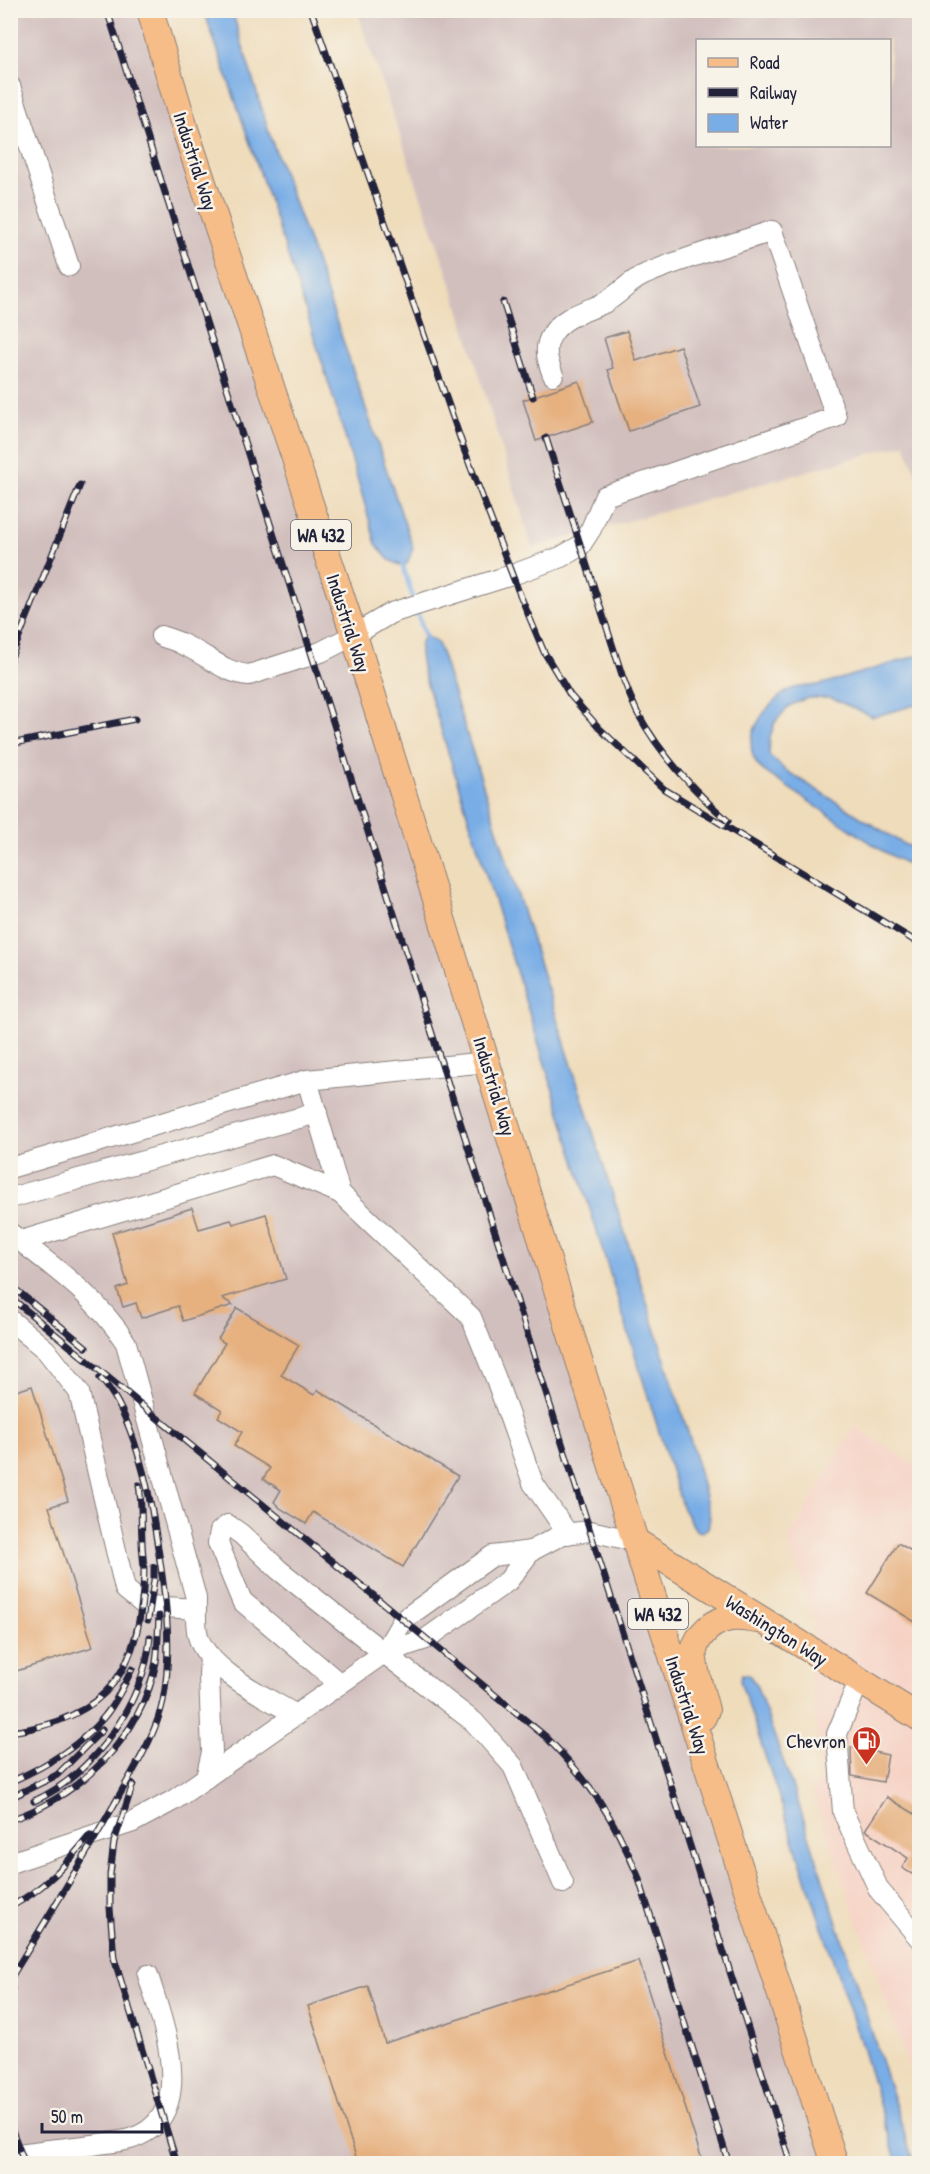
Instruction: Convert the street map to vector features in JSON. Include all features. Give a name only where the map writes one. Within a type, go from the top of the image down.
[{"type":"main road","name":"Industrial Way","points":[[150,10],[185,129],[354,635],[635,1541],[835,2163]]},
{"type":"main road","name":"Washington Way","points":[[635,1541],[920,1718]]},
{"type":"main road","points":[[696,1731],[706,1710],[693,1658],[696,1644],[703,1633],[714,1624],[726,1619],[761,1620]]},
{"type":"lane","points":[[10,86],[69,266]]},
{"type":"lane","points":[[161,636],[185,645],[232,672],[249,675],[321,652],[391,613],[561,557],[580,546],[591,529],[605,496],[836,417],[772,231],[643,275],[606,302],[574,315],[552,334],[547,345],[547,359],[553,375]]},
{"type":"lane","points":[[10,1168],[307,1080],[487,1062]]},
{"type":"lane","points":[[307,1080],[340,1193]]},
{"type":"lane","points":[[10,1198],[317,1113]]},
{"type":"lane","points":[[16,1237],[273,1165],[340,1193],[471,1317],[533,1483],[568,1534]]},
{"type":"lane","points":[[16,1237],[95,1303],[114,1323],[126,1343],[196,1598],[198,1637],[210,1656],[232,1678],[296,1715]]},
{"type":"lane","points":[[10,1320],[46,1350],[79,1392],[125,1589],[142,1603],[150,1606],[196,1609]]},
{"type":"lane","points":[[340,1684],[242,1600],[218,1543],[220,1531],[228,1525],[241,1534],[279,1570],[474,1722],[513,1766],[563,1883]]},
{"type":"lane","points":[[384,1653],[403,1620],[492,1556],[531,1551],[563,1534],[590,1531],[635,1541]]},
{"type":"lane","points":[[10,1863],[133,1822],[174,1800],[384,1653],[426,1639],[508,1581],[531,1551]]},
{"type":"lane","points":[[206,1778],[212,1752],[210,1656]]},
{"type":"lane","points":[[859,1681],[837,1734],[843,1812],[879,1890],[920,1940]]},
{"type":"lane","points":[[10,2155],[132,2138],[151,2127],[161,2115],[167,2102],[173,2071],[170,2052],[148,1975]]},
{"type":"shaded area","points":[[11,11],[150,11],[835,2163],[11,2164]]},
{"type":"shaded area","points":[[357,11],[909,11],[920,43],[919,483],[905,444],[532,548],[456,298]]},
{"type":"shaded area","points":[[854,1426],[919,1467],[919,2097],[810,1786],[824,1781],[809,1673],[815,1622],[787,1542]]},
{"type":"water","points":[[204,11],[232,11],[271,139],[316,261],[413,548],[408,562],[403,567],[388,559],[376,544],[337,410],[294,276]]},
{"type":"water","points":[[425,636],[438,643],[693,1448],[710,1517],[708,1528],[702,1532],[696,1530],[683,1509],[422,668],[420,647]]},
{"type":"water","points":[[919,655],[919,704],[873,717],[831,698],[807,698],[789,706],[775,722],[770,737],[769,755],[785,770],[905,845],[917,847],[919,874],[911,866],[883,851],[764,771],[757,764],[751,744],[757,723],[763,714],[787,691],[831,682]]},
{"type":"water","points":[[742,1674],[749,1675],[756,1684],[801,1811],[914,2163],[897,2163],[863,2050],[740,1680]]},
{"type":"building","points":[[627,331],[636,361],[680,346],[700,407],[629,431],[608,370],[613,368],[604,338]]},
{"type":"building","points":[[579,381],[593,422],[536,441],[523,400]]},
{"type":"building","points":[[192,1208],[199,1229],[231,1220],[233,1224],[266,1214],[286,1279],[222,1298],[233,1305],[183,1321],[178,1306],[141,1318],[136,1303],[123,1307],[117,1289],[128,1285],[112,1233]]},
{"type":"building","points":[[237,1308],[299,1345],[281,1375],[314,1395],[318,1390],[458,1476],[403,1567],[313,1512],[306,1524],[280,1508],[274,1502],[281,1490],[263,1479],[270,1468],[234,1446],[242,1432],[218,1417],[222,1410],[195,1393],[225,1343],[218,1339]]},
{"type":"building","points":[[32,1386],[68,1501],[49,1507],[93,1647],[10,1673],[10,1393]]},
{"type":"building","points":[[898,1543],[920,1556],[920,1625],[867,1593]]},
{"type":"building","name":"Chevron","points":[[851,1747],[888,1755],[883,1782],[852,1776]]},
{"type":"building","points":[[887,1797],[920,1817],[920,1879],[902,1868],[908,1858],[865,1830]]},
{"type":"building","points":[[639,1961],[703,2163],[358,2163],[308,2006],[368,1986],[385,2043]]},
{"type":"waterway","points":[[402,563],[414,601]]},
{"type":"waterway","points":[[416,609],[427,641]]},
{"type":"railway","points":[[107,10],[791,2164]]},
{"type":"railway","points":[[311,10],[465,452],[544,652],[570,695],[599,728],[664,789],[920,944]]},
{"type":"railway","points":[[503,302],[533,397]]},
{"type":"railway","points":[[546,438],[623,678],[637,712],[678,771],[728,821]]},
{"type":"railway","points":[[10,660],[80,485]]},
{"type":"railway","points":[[10,744],[135,719]]},
{"type":"railway","points":[[10,1285],[86,1347]]},
{"type":"railway","points":[[10,1297],[546,1737],[576,1770],[610,1818],[638,1876],[729,2164]]},
{"type":"railway","points":[[10,1979],[136,1766],[155,1728],[163,1701],[168,1654],[166,1606],[152,1511],[140,1460],[127,1422],[110,1390],[100,1378]]},
{"type":"railway","points":[[10,1732],[44,1725],[73,1715],[96,1701],[113,1683],[127,1661],[136,1636],[144,1572],[139,1485]]},
{"type":"railway","points":[[148,1620],[154,1567]]},
{"type":"railway","points":[[10,1820],[60,1796],[104,1760],[122,1739],[149,1689],[156,1662],[159,1616]]},
{"type":"railway","points":[[34,1801],[56,1789],[76,1774],[112,1734],[127,1711],[138,1686],[146,1662],[150,1637]]},
{"type":"railway","points":[[10,1782],[49,1762],[95,1728],[108,1712],[132,1669]]},
{"type":"railway","points":[[10,1798],[57,1775],[102,1730]]},
{"type":"railway","points":[[133,1784],[114,1842],[110,1875],[114,1958],[177,2164]]},
{"type":"railway","points":[[10,1907],[34,1892],[54,1875],[90,1835]]},
{"type":"railway","points":[[10,1994],[12,1989]]},
{"type":"railway","points":[[10,2125],[25,2164]]},
{"type":"place","name":"Chevron","points":[[867,1766]]}]
